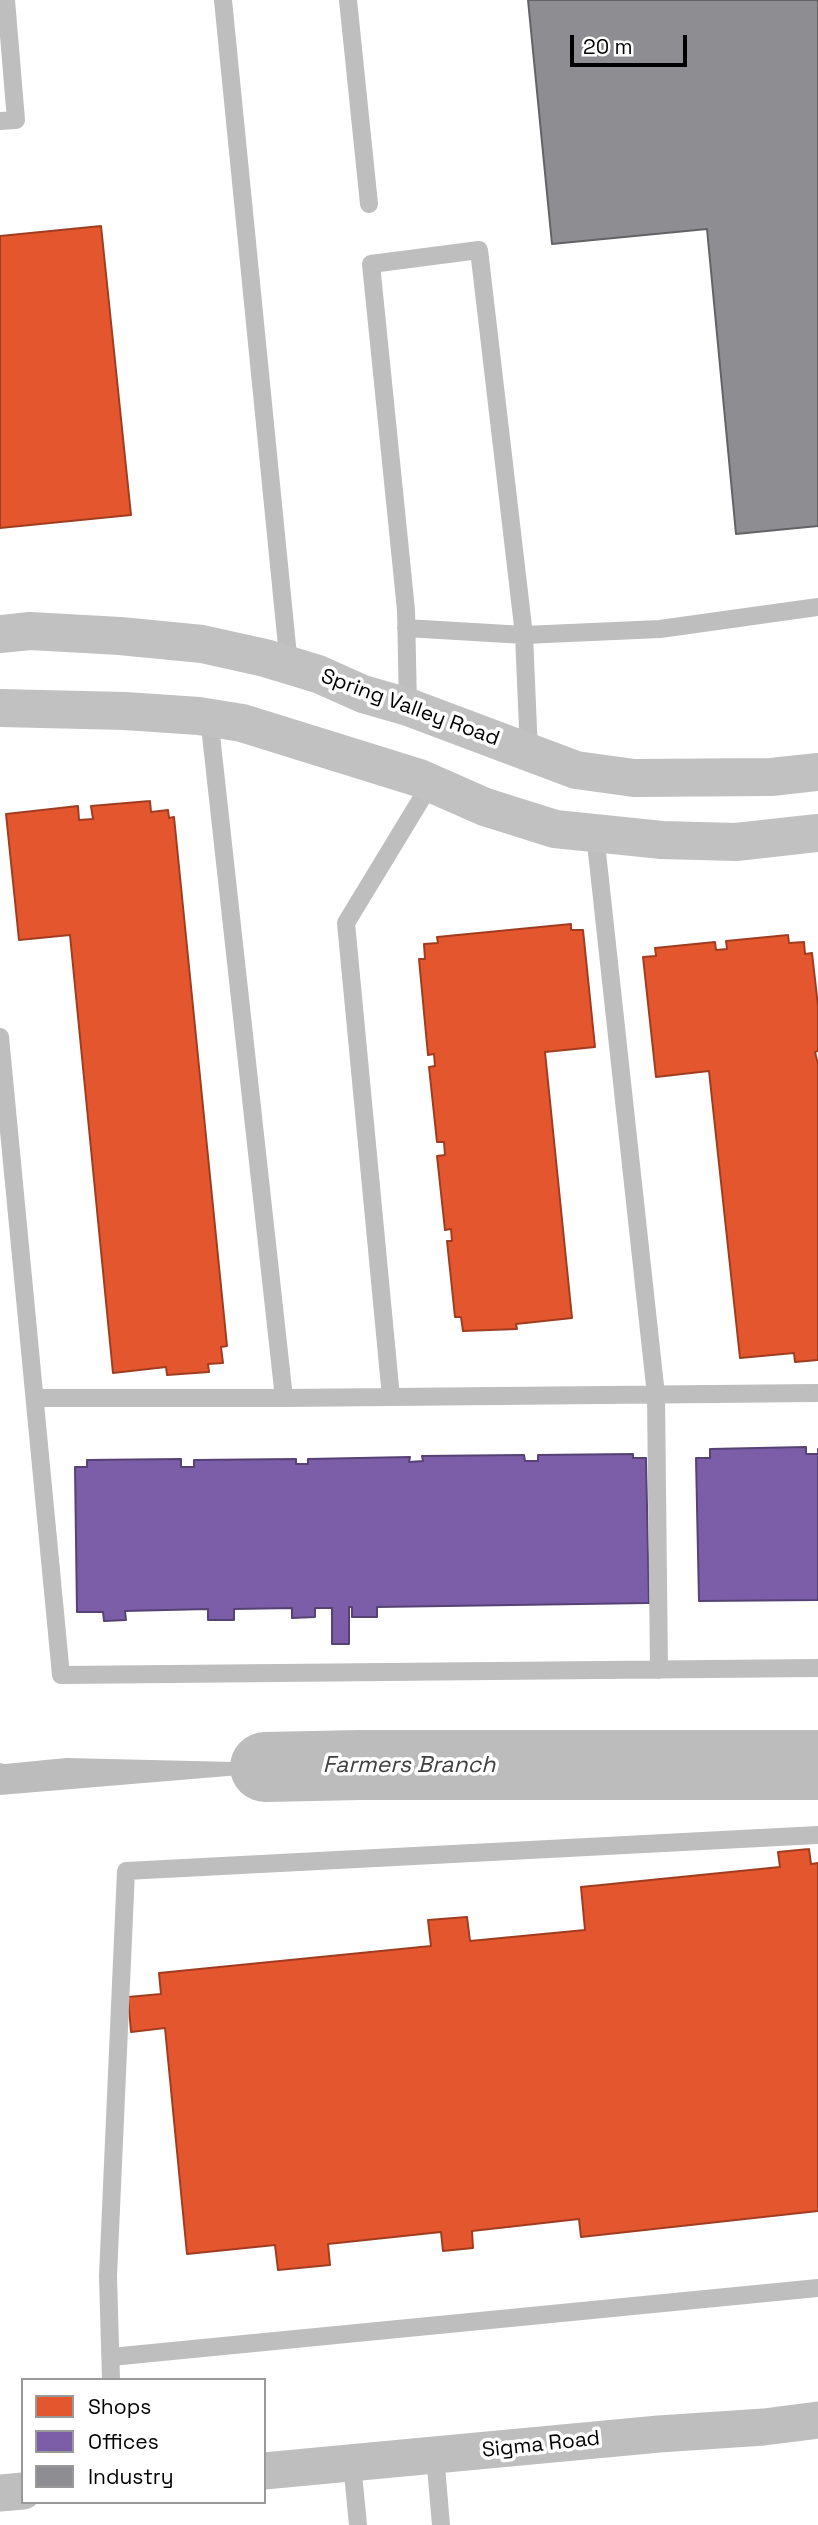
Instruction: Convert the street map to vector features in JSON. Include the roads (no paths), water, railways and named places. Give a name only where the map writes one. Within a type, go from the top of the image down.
[{"type":"main road","name":"Spring Valley Road","points":[[0,634],[30,631],[202,644],[318,674],[363,694],[408,707],[576,770],[634,778],[771,777],[818,772]]},
{"type":"main road","points":[[0,708],[125,711],[209,717],[243,723],[431,783],[485,807],[555,829],[662,840],[736,842],[818,833]]},
{"type":"street","name":"Sigma Road","points":[[266,2471],[818,2420]]},
{"type":"street","points":[[0,2493],[21,2491]]},
{"type":"lane","points":[[0,121],[16,120],[6,0]]},
{"type":"lane","points":[[223,0],[289,666]]},
{"type":"lane","points":[[348,0],[369,204]]},
{"type":"lane","points":[[408,707],[406,628],[371,264],[480,250],[524,635],[529,752]]},
{"type":"lane","points":[[406,628],[524,635],[660,629],[818,607]]},
{"type":"lane","points":[[209,717],[284,1398]]},
{"type":"lane","points":[[391,1397],[346,923],[431,783]]},
{"type":"lane","points":[[595,834],[656,1395],[659,1670]]},
{"type":"lane","points":[[0,1037],[61,1675],[818,1668]]},
{"type":"lane","points":[[34,1398],[818,1393]]},
{"type":"lane","points":[[111,2378],[108,2276],[126,1871],[818,1835]]},
{"type":"lane","points":[[111,2357],[818,2288]]},
{"type":"lane","points":[[435,2455],[441,2525]]},
{"type":"lane","points":[[352,2463],[358,2525]]},
{"type":"waterway","name":"Farmers Branch","points":[[265,1767],[818,1765]]}]
